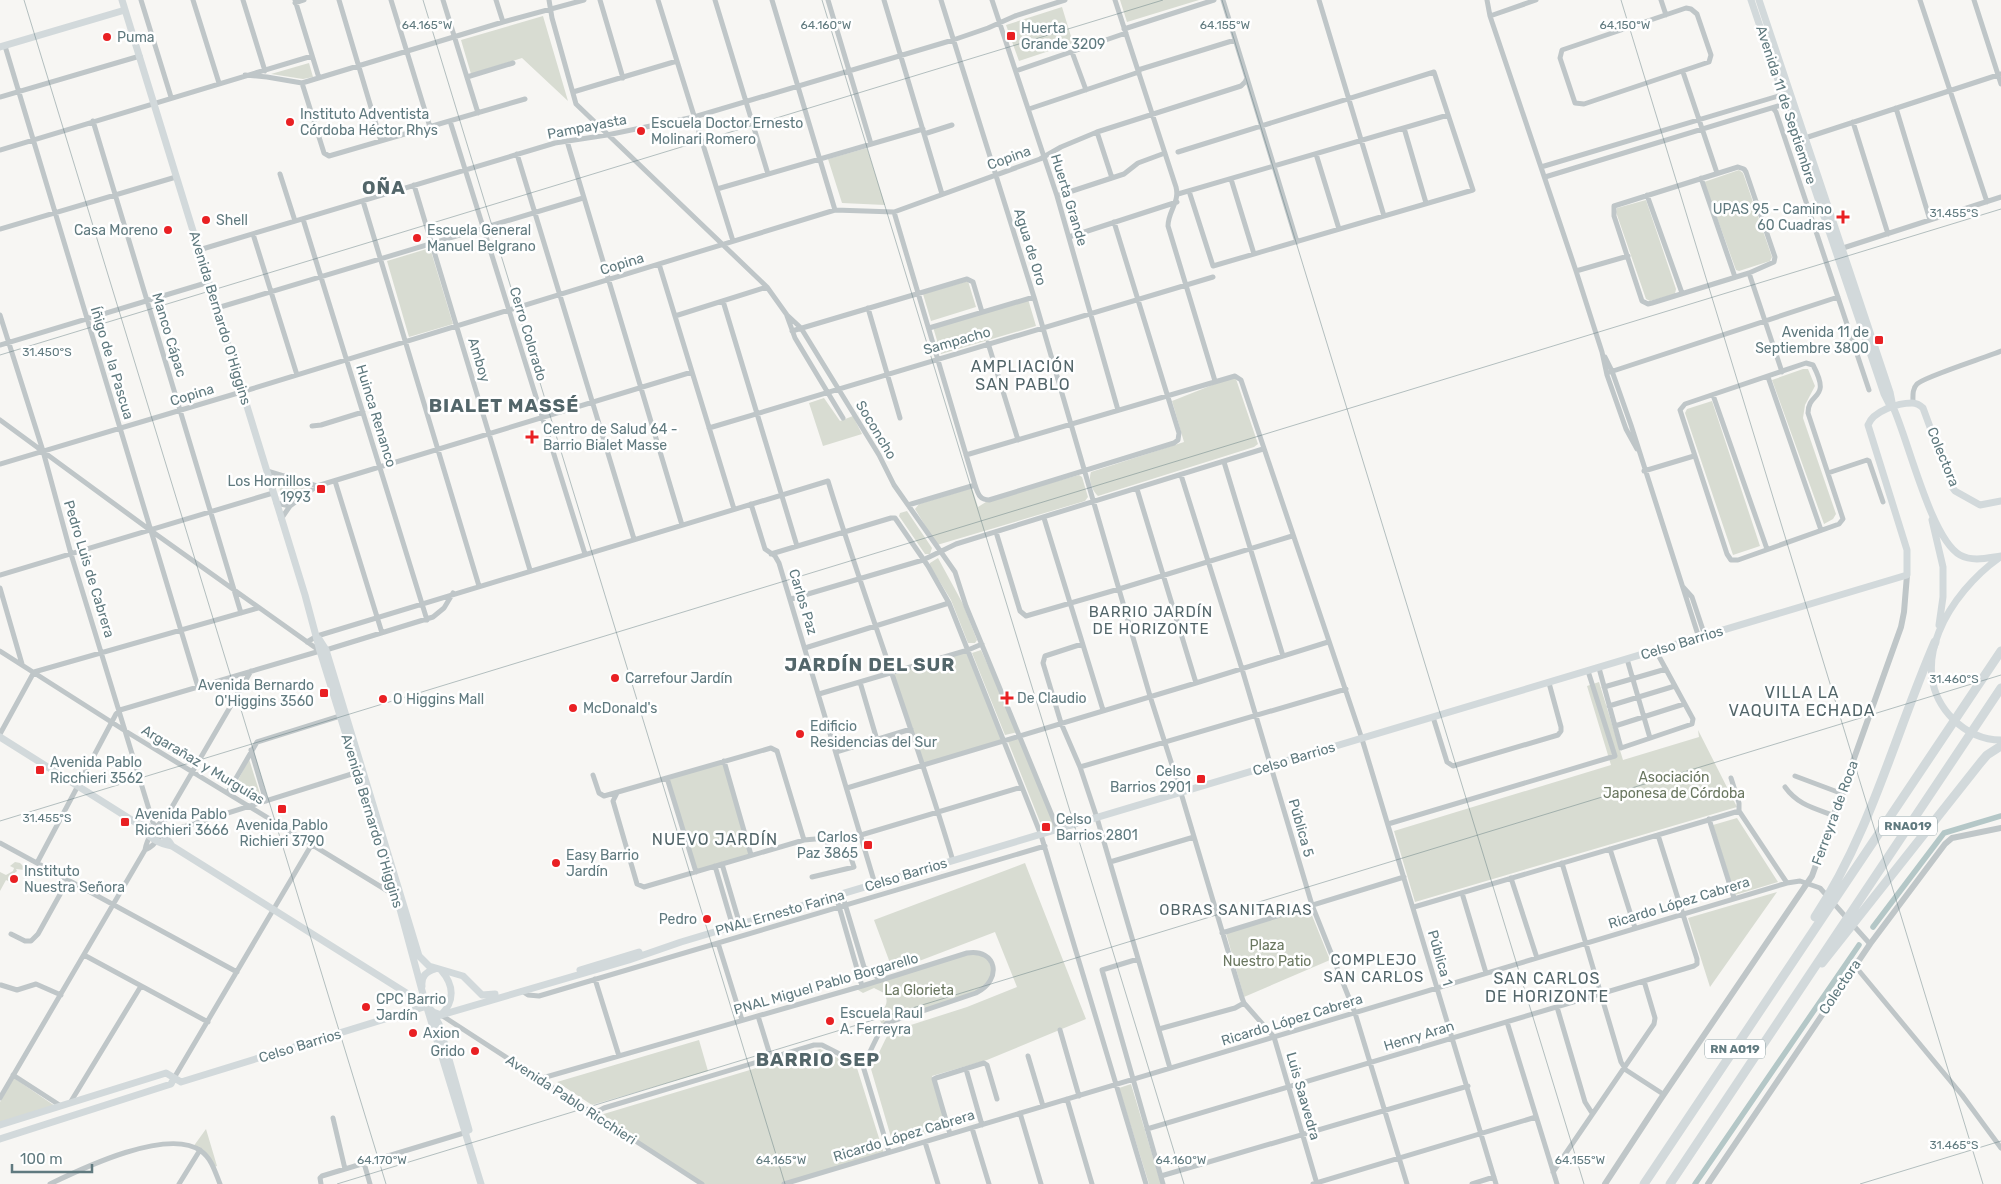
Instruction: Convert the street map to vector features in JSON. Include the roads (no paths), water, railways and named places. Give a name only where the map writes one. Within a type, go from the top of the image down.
[{"type":"highway","points":[[1838,885],[1871,810],[1936,638]]},
{"type":"highway","name":"RNA019","points":[[1822,911],[1838,885],[2001,651]]},
{"type":"highway","name":"RNA019","points":[[1841,934],[1855,906],[2001,688]]},
{"type":"highway","points":[[1841,934],[1862,914],[1987,755],[2001,746]]},
{"type":"highway","name":"RN A019","points":[[1644,1184],[1740,1040],[1822,911]]},
{"type":"highway","name":"RN A019","points":[[1670,1184],[1801,987],[1841,934]]},
{"type":"main road","name":"Avenida Bernardo O'Higgins","points":[[123,0],[317,636],[420,956],[424,962],[438,969]]},
{"type":"main road","name":"Avenida 11 de Septiembre","points":[[1751,0],[1834,251],[1884,394],[1892,407]]},
{"type":"main road","name":"Avenida 11 de Septiembre","points":[[1759,0],[1890,392],[1892,407],[1929,507],[1946,543],[1960,555],[1975,559],[2001,556]]},
{"type":"main road","points":[[3,47],[125,10]]},
{"type":"main road","points":[[1892,407],[1912,403]]},
{"type":"main road","name":"Colectora","points":[[1912,403],[1923,408],[1926,413],[1955,491],[1980,505],[2001,501]]},
{"type":"main road","name":"Ferreyra de Roca","points":[[1892,407],[1875,415],[1868,425],[1907,550],[1907,575]]},
{"type":"main road","name":"Avenida 11 de Septiembre","points":[[1929,507],[1943,566],[1943,597],[1932,665],[1933,683],[1937,697],[1956,722],[1969,732],[1984,738],[2001,740]]},
{"type":"main road","points":[[1936,638],[1964,590],[1979,574],[2001,556]]},
{"type":"main road","name":"Celso Barrios","points":[[475,990],[482,995],[489,996],[628,955],[681,942],[1907,575]]},
{"type":"main road","name":"Avenida Bernardo O'Higgins","points":[[323,650],[340,716],[400,909],[422,991],[467,1132],[486,1184]]},
{"type":"main road","points":[[0,736],[138,824],[147,825],[156,835],[172,846],[441,1015],[450,1004],[452,992],[448,981],[438,969]]},
{"type":"main road","points":[[400,909],[405,920],[410,922]]},
{"type":"main road","name":"Celso Barrios","points":[[441,1015],[629,960],[681,942]]},
{"type":"main road","points":[[422,991],[424,976],[438,969],[463,976],[475,990],[473,1000],[465,1007]]},
{"type":"main road","name":"Avenida Bernardo O'Higgins","points":[[427,1006],[439,1024],[481,1184]]},
{"type":"main road","name":"Celso Barrios","points":[[0,1125],[166,1073],[181,1082],[427,1006]]},
{"type":"main road","name":"Avenida Bernardo O'Higgins","points":[[439,1024],[441,1015]]},
{"type":"main road","name":"Celso Barrios","points":[[0,1139],[171,1084],[174,1078]]},
{"type":"street","points":[[141,0],[172,97]]},
{"type":"street","points":[[193,0],[219,83]]},
{"type":"street","points":[[244,0],[267,76]]},
{"type":"street","points":[[304,0],[295,1],[319,78]]},
{"type":"street","points":[[338,0],[381,141]]},
{"type":"street","points":[[390,0],[430,127]]},
{"type":"street","points":[[443,0],[478,113]]},
{"type":"street","points":[[496,0],[503,22]]},
{"type":"street","points":[[548,0],[573,92],[677,61]]},
{"type":"street","points":[[245,75],[267,76],[302,82],[584,0]]},
{"type":"street","points":[[600,0],[623,78]]},
{"type":"street","points":[[658,0],[733,241]]},
{"type":"street","points":[[715,0],[768,174]]},
{"type":"street","points":[[772,0],[835,210]]},
{"type":"street","points":[[828,0],[871,144]]},
{"type":"street","points":[[884,0],[942,194]]},
{"type":"street","name":"Agua de Oro","points":[[941,0],[1034,297],[1120,590]]},
{"type":"street","name":"Huerta Grande","points":[[992,0],[1057,196],[1118,410]]},
{"type":"street","name":"Pampayasta","points":[[199,250],[567,140],[607,135],[694,117],[953,40],[1056,1],[1065,0]]},
{"type":"street","points":[[966,455],[1216,381],[1168,226],[1168,220],[1177,202],[1178,194],[1115,0]]},
{"type":"street","points":[[1016,71],[1214,0]]},
{"type":"street","points":[[1223,0],[1296,242]]},
{"type":"street","points":[[1318,0],[1384,216]]},
{"type":"street","points":[[1487,0],[1490,16],[1610,372],[1626,429],[1637,449],[1683,587],[1692,597],[1702,637]]},
{"type":"street","points":[[1490,16],[1536,0]]},
{"type":"street","points":[[1661,0],[1666,15]]},
{"type":"street","points":[[1920,0],[1987,202]]},
{"type":"street","points":[[1974,0],[2000,75],[2001,84]]},
{"type":"street","points":[[1686,8],[1695,11],[1711,55],[1706,64],[1579,105],[1574,100],[1560,58],[1560,52],[1565,48],[1666,15],[1686,8]]},
{"type":"street","points":[[1029,109],[1235,40]]},
{"type":"street","name":"Íñigo de la Pascua","points":[[3,47],[19,92],[32,140],[56,213],[198,687]]},
{"type":"street","points":[[1072,52],[1086,90]]},
{"type":"street","points":[[0,97],[140,56]]},
{"type":"street","points":[[0,150],[154,102],[312,56]]},
{"type":"street","points":[[467,77],[513,63]]},
{"type":"street","points":[[1178,152],[1434,72],[1473,190],[1213,266],[1189,191]]},
{"type":"street","points":[[1684,72],[1717,173]]},
{"type":"street","points":[[1798,140],[2000,75]]},
{"type":"street","name":"Copina","points":[[0,464],[243,392],[835,210],[894,212],[1044,157],[1061,147],[1097,132],[1240,86],[1246,80]]},
{"type":"street","points":[[302,82],[326,155],[524,99]]},
{"type":"street","name":"Soconcho","points":[[573,92],[579,108],[767,287],[787,315],[802,328],[908,505],[954,572],[1058,830]]},
{"type":"street","points":[[1541,167],[1790,92]]},
{"type":"street","points":[[1545,177],[1793,101]]},
{"type":"street","points":[[1773,108],[1776,112],[1869,390]]},
{"type":"street","points":[[1896,108],[1930,220]]},
{"type":"street","points":[[1178,194],[1448,115]]},
{"type":"street","name":"Manco Cápac","points":[[93,121],[241,613]]},
{"type":"street","name":"Cerro Colorado","points":[[450,121],[585,554]]},
{"type":"street","points":[[1853,122],[1888,234]]},
{"type":"street","points":[[717,189],[871,144],[952,126]]},
{"type":"street","points":[[1404,128],[1426,204]]},
{"type":"street","points":[[1097,132],[1112,178]]},
{"type":"street","points":[[567,140],[682,525]]},
{"type":"street","points":[[517,154],[634,539]]},
{"type":"street","points":[[1057,196],[1124,174],[1138,164],[1165,154]]},
{"type":"street","points":[[1316,154],[1339,229]]},
{"type":"street","points":[[1738,167],[1744,169],[1775,257],[1774,262],[1771,265],[1749,273],[1652,303],[1644,303],[1613,209],[1617,204],[1717,173],[1738,167]]},
{"type":"street","points":[[280,174],[295,221]]},
{"type":"street","points":[[0,229],[176,178]]},
{"type":"street","points":[[1231,178],[1254,254]]},
{"type":"street","points":[[1700,178],[1735,277]]},
{"type":"street","name":"Amboy","points":[[414,185],[530,570]]},
{"type":"street","points":[[1647,195],[1682,293]]},
{"type":"street","points":[[1834,251],[2001,197]]},
{"type":"street","points":[[216,308],[583,198]]},
{"type":"street","points":[[363,201],[479,586]]},
{"type":"street","points":[[1069,237],[1177,202]]},
{"type":"street","points":[[894,212],[978,496],[984,500],[1084,471],[1174,443],[1178,440],[1179,433],[1114,222]]},
{"type":"street","name":"Huinca Renanco","points":[[303,219],[427,620]]},
{"type":"street","points":[[253,234],[297,375]]},
{"type":"street","points":[[1576,271],[1628,256]]},
{"type":"street","points":[[659,264],[734,509]]},
{"type":"street","points":[[1749,273],[1782,372]]},
{"type":"street","name":"Sampacho","points":[[709,428],[937,358],[1213,277]]},
{"type":"street","points":[[792,331],[968,279],[971,280],[982,312]]},
{"type":"street","points":[[0,345],[209,282]]},
{"type":"street","points":[[675,316],[767,287]]},
{"type":"street","name":"Sampacho","points":[[929,328],[1034,297]]},
{"type":"street","points":[[1610,372],[1838,297]]},
{"type":"street","points":[[723,301],[797,546]]},
{"type":"street","points":[[868,308],[900,418]]},
{"type":"street","name":"Pedro Luis de Cabrera","points":[[0,315],[43,451],[71,554],[120,710],[156,835]]},
{"type":"street","points":[[787,315],[792,331],[842,418]]},
{"type":"street","points":[[988,343],[1018,440]]},
{"type":"street","points":[[1912,403],[1913,390],[1922,380],[1990,357],[2001,351]]},
{"type":"street","points":[[1806,363],[1810,363],[1814,367],[1821,389],[1809,406],[1808,413],[1843,519],[1839,524],[1738,560],[1731,560],[1728,557],[1680,410],[1685,404],[1782,372],[1806,363]]},
{"type":"street","points":[[281,520],[290,506],[317,486],[692,372]]},
{"type":"street","name":"Pública 1","points":[[1216,381],[1235,376],[1241,380],[1263,450],[1362,739],[1496,1184]]},
{"type":"street","points":[[1768,376],[1821,530]]},
{"type":"street","points":[[1713,395],[1767,549]]},
{"type":"street","points":[[312,426],[363,412]]},
{"type":"street","points":[[0,420],[258,608],[307,642],[323,650]]},
{"type":"street","points":[[791,599],[924,560],[950,546],[1263,450]]},
{"type":"street","points":[[1644,471],[1694,456]]},
{"type":"street","points":[[1828,473],[1866,460],[1869,461],[1883,502]]},
{"type":"street","points":[[1224,462],[1283,656]]},
{"type":"street","points":[[267,471],[317,486]]},
{"type":"street","points":[[0,576],[210,512],[272,490],[276,481],[285,476]]},
{"type":"street","name":"Pública 5","points":[[1181,476],[1242,669],[1312,905],[1355,1013],[1408,1184]]},
{"type":"street","points":[[307,642],[317,636],[454,593],[828,480],[859,579],[924,764],[953,861]]},
{"type":"street","points":[[335,481],[382,633]]},
{"type":"street","points":[[908,505],[975,485]]},
{"type":"street","points":[[1137,489],[1196,683]]},
{"type":"street","points":[[276,502],[290,506]]},
{"type":"street","name":"Carlos Paz","points":[[751,504],[765,549],[778,560],[791,599],[875,884]]},
{"type":"street","points":[[771,554],[891,518],[897,521],[924,560],[949,603],[1045,846],[1146,1184]]},
{"type":"street","points":[[1044,518],[1103,710]]},
{"type":"street","points":[[996,532],[1022,614],[1031,616],[1292,536]]},
{"type":"street","name":"Ferreyra de Roca","points":[[1605,1184],[1663,1094],[1809,882],[1817,867],[1901,627],[1907,575]]},
{"type":"street","points":[[0,588],[22,664]]},
{"type":"street","points":[[1120,590],[1150,696],[1181,793]]},
{"type":"street","points":[[37,863],[77,785],[120,710],[427,620],[444,608],[454,593]]},
{"type":"street","points":[[805,648],[949,603]]},
{"type":"street","points":[[0,736],[34,672],[258,608]]},
{"type":"street","points":[[847,788],[1328,642]]},
{"type":"street","points":[[819,694],[968,650],[982,644]]},
{"type":"street","points":[[1082,644],[1045,656],[1043,659],[1061,723],[1080,767],[1097,818],[1170,1068]]},
{"type":"street","name":"Argarañaz y Murguías","points":[[0,651],[192,773],[228,792],[396,896]]},
{"type":"street","points":[[1598,668],[1621,748],[1692,724],[1693,719],[1656,651]]},
{"type":"street","points":[[1627,659],[1650,738]]},
{"type":"street","points":[[1604,687],[1666,669]]},
{"type":"street","points":[[0,1098],[145,850],[156,835],[250,671]]},
{"type":"street","points":[[1388,824],[1615,756],[1588,671]]},
{"type":"street","points":[[860,682],[877,740]]},
{"type":"street","points":[[1434,718],[1447,762],[1453,766],[1530,743],[1561,732],[1562,727],[1549,683]]},
{"type":"street","points":[[1610,706],[1675,686]]},
{"type":"street","points":[[1080,767],[1346,689]]},
{"type":"street","points":[[1615,726],[1684,704]]},
{"type":"street","points":[[228,792],[254,745],[262,739],[340,716]]},
{"type":"street","points":[[836,752],[911,729]]},
{"type":"street","points":[[593,775],[600,795],[604,796],[771,748],[777,751],[804,840]]},
{"type":"street","points":[[251,750],[266,801]]},
{"type":"street","points":[[724,761],[751,855]]},
{"type":"street","points":[[156,835],[358,772]]},
{"type":"street","points":[[1795,776],[1842,794]]},
{"type":"street","points":[[667,778],[696,872]]},
{"type":"street","points":[[1731,778],[1739,804],[1739,811],[1787,883]]},
{"type":"street","points":[[1785,786],[1799,802],[1835,816]]},
{"type":"street","points":[[617,793],[613,801],[639,886],[644,887],[804,840],[861,835],[1022,787]]},
{"type":"street","name":"Luis Saavedra","points":[[1181,793],[1244,1003],[1274,1037],[1316,1184]]},
{"type":"street","points":[[1414,907],[1739,811]]},
{"type":"street","points":[[1709,819],[1734,898]]},
{"type":"street","name":"Colectora","points":[[1708,1184],[1870,944],[1948,842],[1952,838],[2001,828]]},
{"type":"street","points":[[1658,835],[1683,914]]},
{"type":"street","points":[[812,877],[854,867],[849,852],[829,851],[826,837]]},
{"type":"street","points":[[1110,862],[1194,837]]},
{"type":"street","points":[[0,843],[237,972]]},
{"type":"street","points":[[174,1078],[312,844]]},
{"type":"street","name":"PNAL Ernesto Farina","points":[[522,991],[528,996],[539,996],[1045,846]]},
{"type":"street","points":[[1610,849],[1635,928]]},
{"type":"street","points":[[1562,863],[1624,1068],[1663,1094]]},
{"type":"street","points":[[722,864],[736,926]]},
{"type":"street","points":[[715,866],[736,926]]},
{"type":"street","points":[[1222,933],[1404,877]]},
{"type":"street","points":[[1512,878],[1536,958]]},
{"type":"street","points":[[11,934],[25,941],[31,941],[38,934],[68,880]]},
{"type":"street","points":[[1809,882],[1822,890],[1870,944]]},
{"type":"street","name":"Ricardo López Cabrera","points":[[784,1184],[1734,898],[1787,883],[1809,882]]},
{"type":"street","points":[[1462,893],[1486,974]]},
{"type":"street","points":[[839,895],[862,986]]},
{"type":"street","points":[[842,906],[864,966],[881,980]]},
{"type":"street","name":"Henry Aran","points":[[1147,1130],[1697,964],[1683,914]]},
{"type":"street","points":[[718,943],[742,1020]]},
{"type":"street","name":"PNAL Miguel Pablo Borgarello","points":[[539,1079],[973,952],[986,956],[992,967],[993,978],[989,985],[984,989],[890,1022],[881,1029],[863,1066]]},
{"type":"street","points":[[84,955],[208,1022]]},
{"type":"street","points":[[1138,959],[1102,970],[1163,1184]]},
{"type":"street","points":[[1855,966],[1962,1095],[2001,1148]]},
{"type":"street","points":[[595,979],[618,1056]]},
{"type":"street","points":[[1553,1172],[1654,1024],[1655,1018],[1644,981]]},
{"type":"street","points":[[1,985],[17,990],[40,984],[60,995]]},
{"type":"street","points":[[70,1103],[141,986]]},
{"type":"street","points":[[1159,1029],[1235,1008],[1244,1003]]},
{"type":"street","points":[[1557,1007],[1585,1102],[1592,1113]]},
{"type":"street","name":"Avenida Pablo Ricchieri","points":[[441,1015],[702,1184]]},
{"type":"street","points":[[758,1016],[771,1058]]},
{"type":"street","points":[[1508,1022],[1557,1184]]},
{"type":"street","points":[[1060,1030],[1079,1096]]},
{"type":"street","points":[[594,1114],[604,1108],[817,1044],[863,1066],[889,1152]]},
{"type":"street","points":[[1028,1056],[1043,1106]]},
{"type":"street","points":[[950,1134],[934,1079],[984,1063],[987,1065],[997,1099]]},
{"type":"street","points":[[966,1069],[982,1125]]},
{"type":"street","points":[[13,1075],[61,1106]]},
{"type":"street","points":[[1161,1176],[1468,1086]]},
{"type":"street","points":[[1067,1099],[1092,1184]]},
{"type":"street","points":[[1020,1113],[1041,1184]]},
{"type":"street","points":[[1316,1184],[1536,1117]]},
{"type":"street","points":[[333,1118],[345,1169]]},
{"type":"street","points":[[972,1128],[989,1184]]},
{"type":"street","points":[[320,1184],[322,1176],[467,1132]]},
{"type":"street","points":[[926,1142],[938,1184]]},
{"type":"street","points":[[50,1184],[80,1169],[164,1143],[185,1144],[200,1150],[214,1167],[220,1184]]},
{"type":"street","points":[[179,1184],[200,1150]]},
{"type":"street","points":[[364,1163],[370,1184]]},
{"type":"street","points":[[1472,1184],[1494,1177]]},
{"type":"waterway","points":[[1873,927],[1944,833],[2001,816]]},
{"type":"waterway","points":[[1695,1184],[1859,945]]},
{"type":"place","name":"Huerta Grande 3209","points":[[1011,36]]},
{"type":"place","name":"Puma","points":[[107,37]]},
{"type":"place","name":"Instituto Adventista Córdoba Héctor Rhys","points":[[290,122]]},
{"type":"place","name":"Escuela Doctor Ernesto Molinari Romero","points":[[641,131]]},
{"type":"place","name":"UPAS 95 - Camino 60 Cuadras","points":[[1843,217]]},
{"type":"place","name":"Shell","points":[[206,220]]},
{"type":"place","name":"Casa Moreno","points":[[168,230]]},
{"type":"place","name":"Escuela General Manuel Belgrano","points":[[417,238]]},
{"type":"place","name":"Avenida 11 de Septiembre 3800","points":[[1879,340]]},
{"type":"place","name":"Centro de Salud 64 - Barrio Bialet Masse","points":[[532,437]]},
{"type":"place","name":"Los Hornillos 1993","points":[[321,489]]},
{"type":"place","name":"Carrefour Jardín","points":[[615,678]]},
{"type":"place","name":"Avenida Bernardo O'Higgins 3560","points":[[324,693]]},
{"type":"place","name":"De Claudio","points":[[1007,698]]},
{"type":"place","name":"O Higgins Mall","points":[[383,699]]},
{"type":"place","name":"McDonald's","points":[[573,708]]},
{"type":"place","name":"Edificio Residencias del Sur","points":[[800,734]]},
{"type":"place","name":"Avenida Pablo Ricchieri 3562","points":[[40,770]]},
{"type":"place","name":"Celso Barrios 2901","points":[[1201,779]]},
{"type":"place","name":"Avenida Pablo Richieri 3790","points":[[282,809]]},
{"type":"place","name":"Avenida Pablo Ricchieri 3666","points":[[125,822]]},
{"type":"place","name":"Celso Barrios 2801","points":[[1046,827]]},
{"type":"place","name":"Carlos Paz 3865","points":[[868,845]]},
{"type":"place","name":"Easy Barrio Jardín","points":[[556,863]]},
{"type":"place","name":"Instituto Nuestra Señora","points":[[14,879]]},
{"type":"place","name":"Pedro","points":[[707,919]]},
{"type":"place","name":"CPC Barrio Jardín","points":[[366,1007]]},
{"type":"place","name":"Escuela Raul A. Ferreyra","points":[[830,1021]]},
{"type":"place","name":"Axion","points":[[413,1033]]},
{"type":"place","name":"Grido","points":[[475,1051]]},
{"type":"district","name":"OÑA","points":[[384,187]]},
{"type":"district","name":"AMPLIACIÓN SAN PABLO","points":[[1023,375]]},
{"type":"district","name":"BIALET MASSÉ","points":[[504,405]]},
{"type":"district","name":"BARRIO JARDÍN DE HORIZONTE","points":[[1151,620]]},
{"type":"district","name":"JARDÍN DEL SUR","points":[[870,664]]},
{"type":"district","name":"VILLA LA VAQUITA ECHADA","points":[[1802,701]]},
{"type":"district","name":"NUEVO JARDÍN","points":[[715,839]]},
{"type":"district","name":"OBRAS SANITARIAS","points":[[1236,910]]},
{"type":"district","name":"COMPLEJO SAN CARLOS","points":[[1374,968]]},
{"type":"district","name":"SAN CARLOS DE HORIZONTE","points":[[1547,987]]},
{"type":"district","name":"BARRIO SEP","points":[[818,1059]]},
{"type":"park label","name":"Asociación Japonesa de Córdoba","points":[[1674,786]]},
{"type":"park label","name":"Plaza Nuestro Patio","points":[[1267,954]]},
{"type":"park label","name":"La Glorieta","points":[[919,990]]}]
